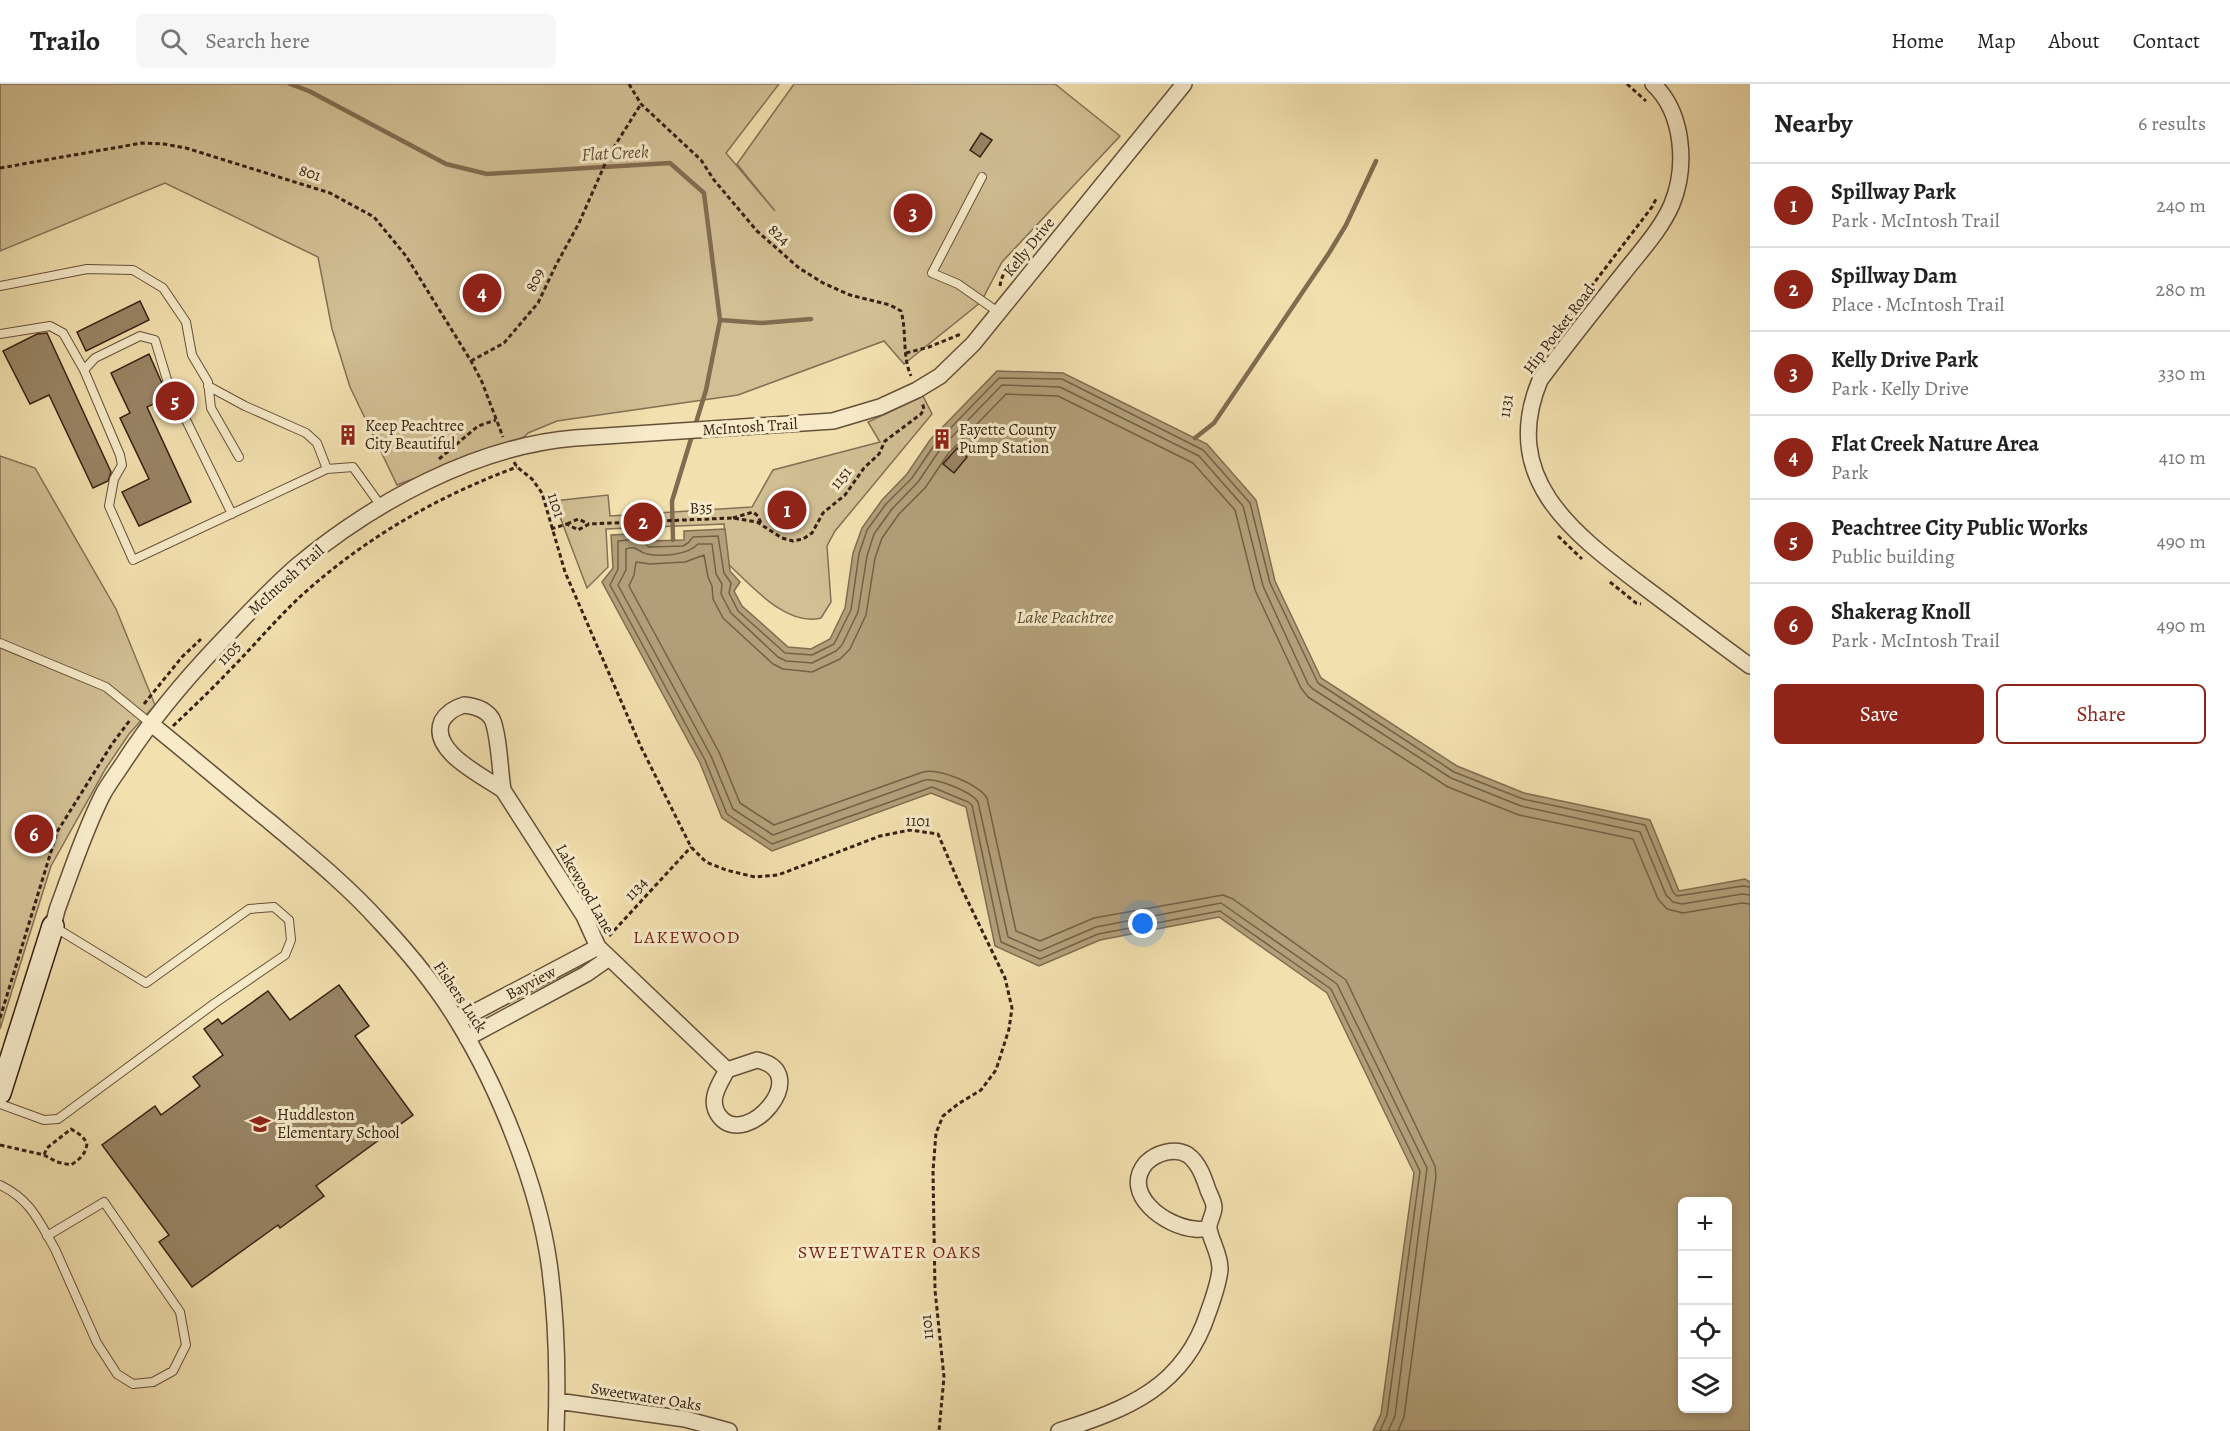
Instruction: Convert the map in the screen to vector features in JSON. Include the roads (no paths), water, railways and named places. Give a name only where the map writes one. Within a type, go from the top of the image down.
[{"type":"street","name":"Kelly Drive","points":[[880,407],[917,390],[940,376],[960,358],[1184,84]]},
{"type":"street","name":"Hip Pocket Road","points":[[1653,84],[1670,106],[1679,134],[1681,156],[1679,184],[1671,206],[1648,243],[1540,380],[1532,400],[1528,424],[1530,451],[1534,471],[1548,499],[1570,527],[1623,571],[1750,666]]},
{"type":"street","name":"McIntosh Trail","points":[[0,1093],[55,918],[103,795],[150,723],[181,684],[297,566],[381,506],[414,487],[514,448],[543,441],[833,421],[880,407]]},
{"type":"street","name":"Lakewood Lane","points":[[503,790],[492,719],[484,710],[475,706],[464,705],[454,708],[446,715],[441,725],[440,736],[443,746],[503,790],[584,916],[604,953],[727,1070]]},
{"type":"street","name":"Fishers Luck","points":[[150,723],[333,875],[366,907],[409,955],[458,1021],[501,1106],[527,1174],[542,1226],[549,1263],[554,1319],[556,1431]]},
{"type":"street","name":"Bayview","points":[[458,1021],[604,953]]},
{"type":"street","name":"Bayview","points":[[467,1038],[586,974],[604,953]]},
{"type":"street","points":[[757,1060],[774,1066],[780,1077],[777,1095],[766,1110],[753,1121],[740,1127],[730,1125],[721,1119],[716,1110],[714,1100],[716,1090],[727,1070],[757,1060]]},
{"type":"street","points":[[1059,1431],[1133,1403],[1172,1375],[1200,1336],[1213,1297],[1220,1268],[1215,1243],[1209,1228],[1214,1207],[1203,1173],[1188,1155],[1177,1152],[1166,1152],[1146,1163],[1138,1184],[1140,1195],[1153,1210],[1171,1222],[1194,1229],[1209,1228]]},
{"type":"street","name":"Sweetwater Oaks","points":[[557,1401],[685,1419],[729,1431]]},
{"type":"lane","points":[[982,177],[932,273],[958,284],[999,312]]},
{"type":"lane","points":[[0,286],[87,269],[133,270],[163,288],[186,322],[192,355],[208,381],[210,408],[239,457]]},
{"type":"lane","points":[[0,334],[50,326],[63,333],[84,370],[120,455],[122,465],[114,479],[110,506],[133,560],[327,469],[353,467],[381,506]]},
{"type":"lane","points":[[84,370],[95,358],[122,343],[140,336],[155,340],[168,383],[232,514]]},
{"type":"lane","points":[[208,386],[245,406],[306,433],[316,443],[327,469]]},
{"type":"lane","points":[[0,644],[106,687],[150,723]]},
{"type":"lane","points":[[0,1104],[45,1120],[57,1119],[215,1003],[285,955],[291,940],[289,920],[274,907],[249,909],[146,983],[109,959],[55,918]]},
{"type":"lane","points":[[0,1185],[15,1192],[33,1210],[97,1342],[117,1374],[133,1384],[153,1382],[173,1371],[186,1345],[180,1312],[104,1202],[47,1236]]},
{"type":"water","name":"Lake Peachtree","points":[[997,371],[1063,373],[1207,444],[1256,500],[1275,581],[1321,678],[1457,766],[1524,793],[1650,820],[1679,891],[1745,879],[1750,882],[1750,1431],[1373,1431],[1381,1414],[1414,1173],[1327,993],[1219,917],[1100,940],[1039,966],[995,946],[966,807],[931,793],[772,851],[722,818],[700,763],[602,582],[613,568],[611,535],[648,533],[649,541],[684,540],[684,531],[725,529],[730,571],[740,582],[734,591],[742,606],[788,647],[811,649],[830,639],[845,608],[853,553],[862,528],[882,500],[907,474],[930,440]]},
{"type":"waterway","name":"Flat Creek","points":[[290,84],[309,91],[446,164],[487,174],[670,163],[704,193],[720,320],[706,390],[672,501],[673,540]]},
{"type":"waterway","points":[[1195,438],[1214,423],[1329,253],[1346,225],[1376,161]]},
{"type":"waterway","name":"Flat Creek","points":[[720,320],[761,323],[811,319]]},
{"type":"place","name":"Kelly Drive Park","points":[[913,213]]},
{"type":"place","name":"Flat Creek Nature Area","points":[[482,293]]},
{"type":"place","name":"Peachtree City Public Works","points":[[175,401]]},
{"type":"place","name":"Keep Peachtree City Beautiful","points":[[348,435]]},
{"type":"place","name":"Fayette County Pump Station","points":[[942,439]]},
{"type":"place","name":"Spillway Park","points":[[787,510]]},
{"type":"place","name":"Spillway Dam","points":[[643,522]]},
{"type":"place","name":"Shakerag Knoll","points":[[34,834]]},
{"type":"place","name":"Huddleston Elementary School","points":[[260,1124]]},
{"type":"district","name":"LAKEWOOD","points":[[687,937]]},
{"type":"district","name":"SWEETWATER OAKS","points":[[890,1252]]}]
